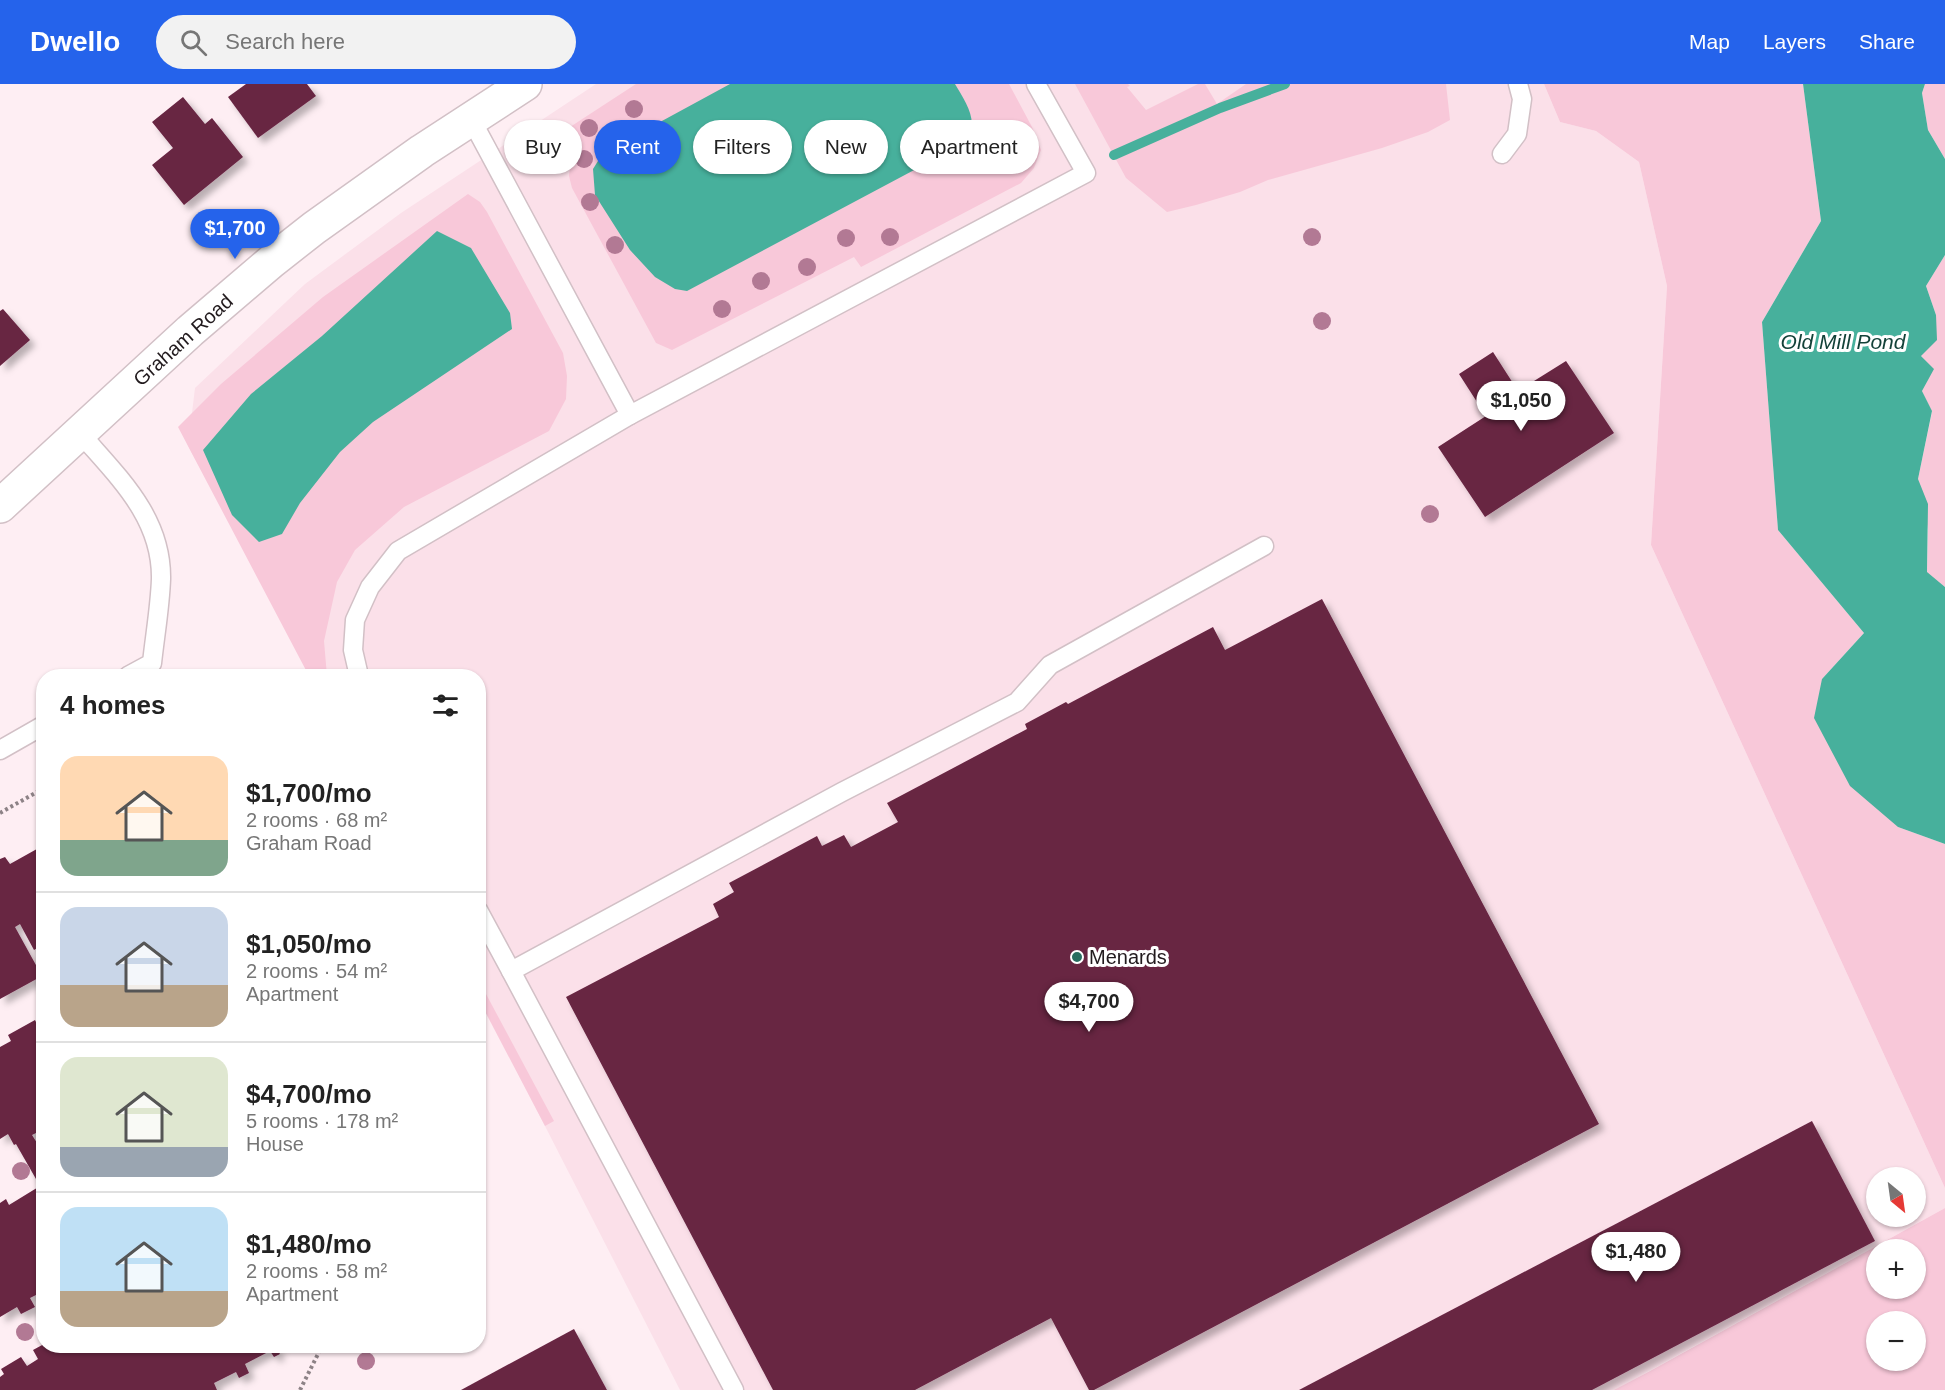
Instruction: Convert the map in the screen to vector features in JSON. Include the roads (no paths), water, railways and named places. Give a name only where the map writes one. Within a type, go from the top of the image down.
[{"type":"main road","name":"Graham Road","points":[[0,506],[190,331],[272,261],[336,212],[525,84]]},
{"type":"lane","points":[[358,669],[353,650],[355,620],[370,587],[398,551],[630,415],[1086,173],[1036,84]]},
{"type":"lane","points":[[1502,154],[1517,134],[1522,99],[1518,84]]},
{"type":"lane","points":[[471,119],[630,415]]},
{"type":"lane","points":[[80,433],[133,494],[148,518],[158,546],[161,579],[156,669]]},
{"type":"lane","points":[[511,970],[842,792],[1017,702],[1050,665],[1264,546]]},
{"type":"lane","points":[[0,750],[36,730]]},
{"type":"lane","points":[[486,925],[734,1390]]},
{"type":"water","points":[[730,84],[955,84],[964,99],[972,120],[900,120],[900,174],[907,174],[687,291],[675,289],[655,277],[630,250],[595,195],[593,169],[594,167],[594,174],[681,174],[681,120],[664,120]]},
{"type":"water","name":"Old Mill Pond","points":[[1803,84],[1925,84],[1922,93],[1928,130],[1945,159],[1945,255],[1926,286],[1936,315],[1937,340],[1921,356],[1934,369],[1922,391],[1932,411],[1918,479],[1928,504],[1927,572],[1945,587],[1945,844],[1898,827],[1850,786],[1814,718],[1822,679],[1864,633],[1778,530],[1762,322],[1821,221]]},
{"type":"water","points":[[437,231],[471,248],[510,313],[512,329],[373,422],[340,452],[300,503],[282,534],[259,542],[232,515],[203,450],[251,394],[322,336]]},
{"type":"waterway","points":[[1114,155],[1220,108],[1285,84]]},
{"type":"place","name":"Menards","points":[[1077,957]]}]
